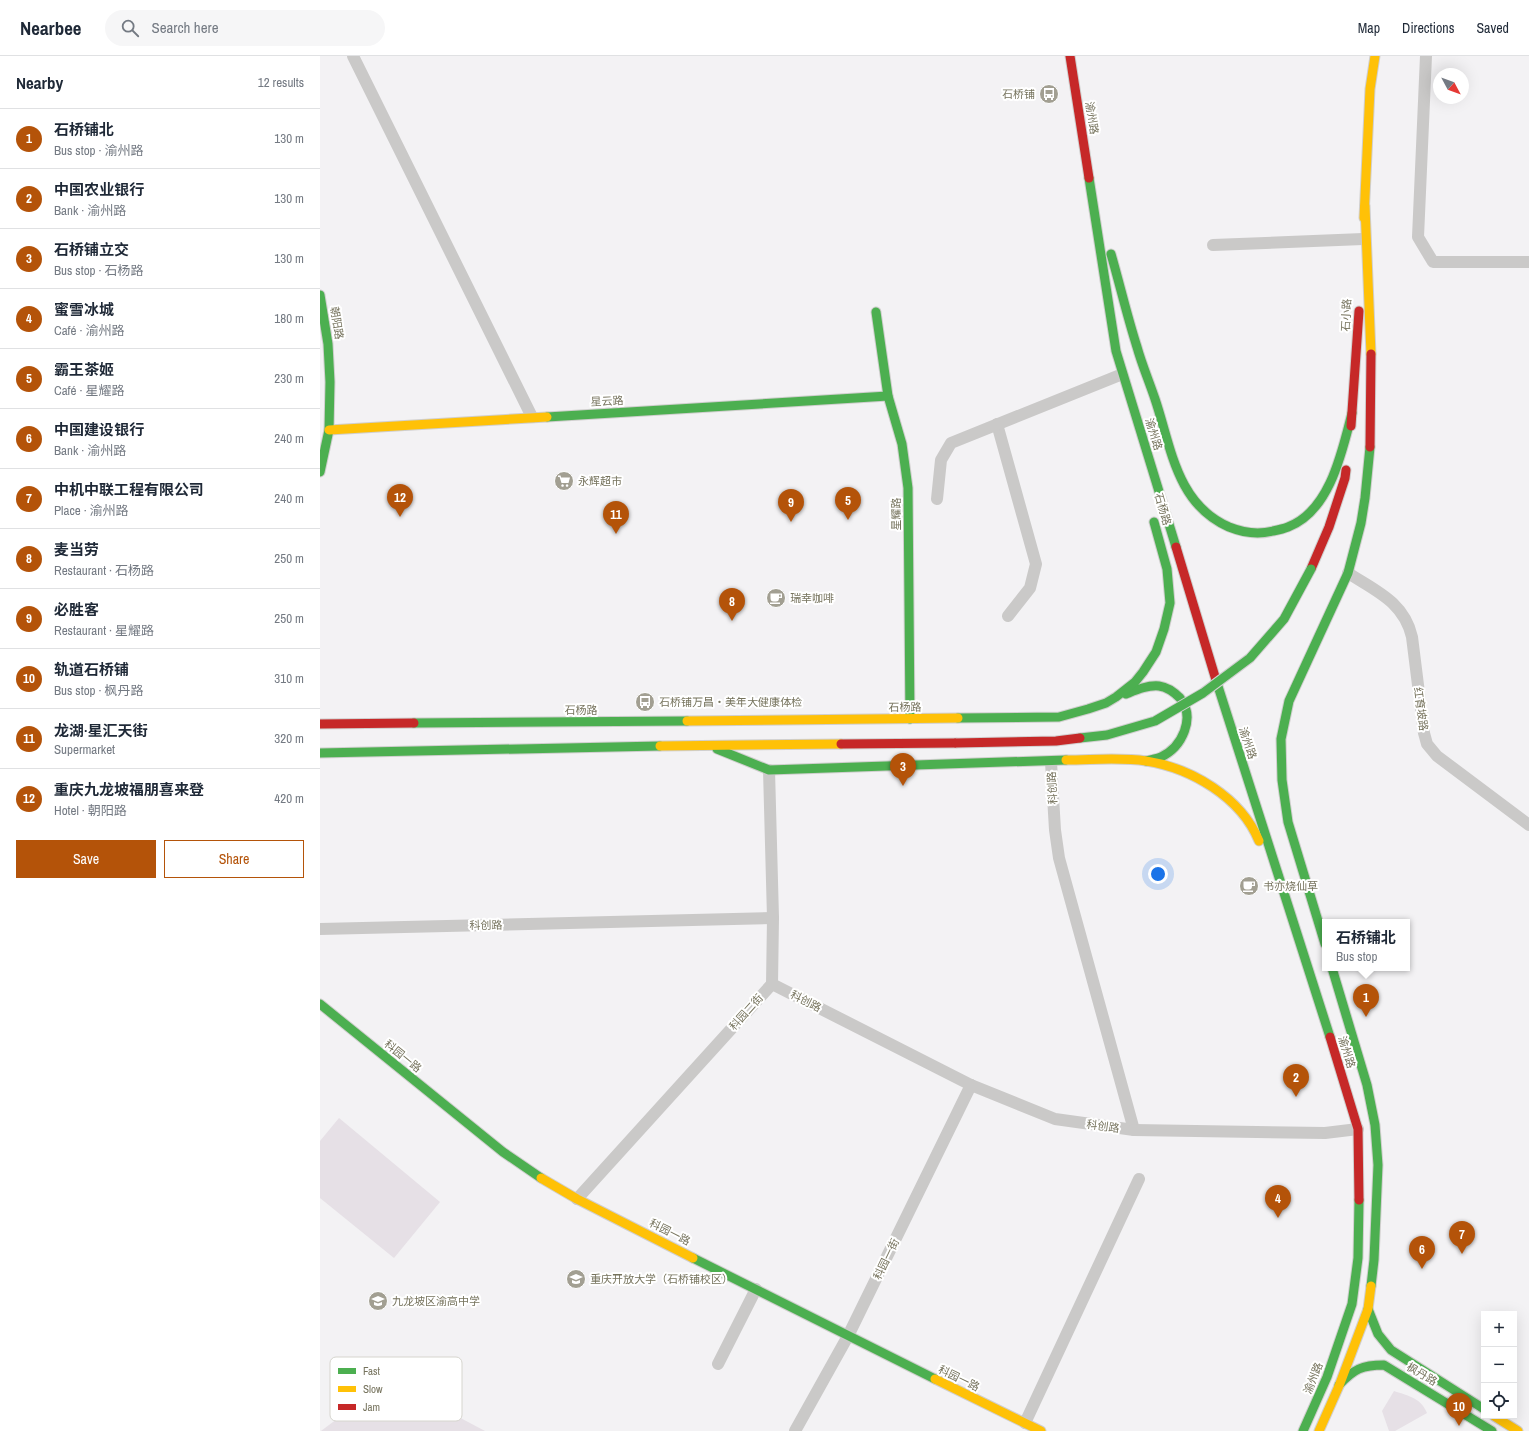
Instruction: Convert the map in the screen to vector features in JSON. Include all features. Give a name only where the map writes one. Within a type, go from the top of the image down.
[{"type":"main road","name":"渝州路","points":[[1070,56],[1116,351],[1225,710],[1335,1052],[1358,1129],[1358,1258],[1352,1304],[1327,1377],[1303,1431]]},
{"type":"main road","points":[[1367,56],[1370,89]]},
{"type":"main road","points":[[1370,89],[1372,56]]},
{"type":"main road","name":"石小路","points":[[708,745],[1056,741],[1107,735],[1155,721],[1203,693],[1250,658],[1284,619],[1311,569],[1329,527],[1345,478],[1352,413],[1365,206],[1370,89],[1375,56]]},
{"type":"main road","points":[[1087,168],[1137,346],[1172,455],[1188,493],[1202,510],[1218,522],[1255,534],[1276,531],[1294,524],[1311,512],[1325,493],[1336,471],[1352,413]]},
{"type":"main road","points":[[1322,934],[1288,822],[1282,780],[1281,739],[1289,701],[1348,573],[1355,553],[1364,514],[1371,412],[1370,318],[1365,206]]},
{"type":"main road","name":"朝阳路","points":[[320,296],[328,344],[330,382],[328,430],[320,472]]},
{"type":"main road","name":"星耀路","points":[[876,312],[888,396],[902,444],[908,488],[910,719]]},
{"type":"main road","points":[[1116,351],[1126,414]]},
{"type":"main road","name":"星云路","points":[[328,430],[888,396]]},
{"type":"main road","name":"石杨路","points":[[320,724],[1059,717],[1084,711],[1106,703],[1123,692],[1141,676],[1152,660],[1161,640],[1170,601],[1166,564],[1151,512]]},
{"type":"main road","points":[[1106,703],[1147,686],[1158,686],[1165,688],[1174,692],[1181,698],[1186,708],[1188,717],[1182,736],[1169,752],[1146,762]]},
{"type":"main road","points":[[320,753],[708,745],[769,770],[1111,759],[1146,762],[1172,768],[1200,779],[1226,797],[1250,825],[1277,874]]},
{"type":"main road","name":"渝州路","points":[[1319,1431],[1339,1386],[1368,1309],[1374,1260],[1378,1165],[1375,1125],[1367,1085],[1333,971]]},
{"type":"main road","name":"科园一路","points":[[320,1004],[502,1152],[542,1179],[577,1199],[848,1336],[1041,1431]]},
{"type":"main road","name":"枫丹路","points":[[1368,1309],[1378,1334],[1391,1350],[1481,1408]]},
{"type":"main road","points":[[1339,1386],[1351,1372],[1361,1366],[1370,1364],[1384,1365],[1382,1362],[1382,1355],[1391,1350]]},
{"type":"main road","name":"枫丹路","points":[[1384,1365],[1492,1431]]},
{"type":"main road","points":[[1499,1419],[1518,1431]]},
{"type":"street","points":[[353,56],[532,417]]},
{"type":"street","points":[[1426,56],[1418,237],[1433,262],[1529,262]]},
{"type":"street","points":[[1213,245],[1363,239]]},
{"type":"street","points":[[937,499],[941,460],[951,443],[1120,374]]},
{"type":"street","points":[[997,424],[1036,564],[1030,588],[1008,616]]},
{"type":"street","name":"红育坡路","points":[[1348,573],[1392,602],[1402,612],[1409,624],[1424,733],[1427,744],[1437,756],[1529,825]]},
{"type":"street","name":"科创路","points":[[772,984],[971,1085],[1055,1120],[1134,1130],[1059,858],[1055,830],[1050,762]]},
{"type":"street","name":"科园二街","points":[[577,1199],[772,984],[773,918],[769,770]]},
{"type":"street","name":"科创路","points":[[320,929],[773,918]]},
{"type":"street","name":"科园一街","points":[[795,1431],[848,1336],[971,1085]]},
{"type":"street","points":[[1134,1130],[1325,1133],[1358,1129]]},
{"type":"street","points":[[1025,1423],[1139,1179]]},
{"type":"street","points":[[718,1364],[756,1289]]},
{"type":"shaded area","points":[[339,1118],[440,1202],[394,1258],[320,1198],[320,1141]]},
{"type":"shaded area","points":[[1394,1391],[1414,1398],[1421,1404],[1427,1413],[1395,1431],[1389,1431],[1382,1411]]},
{"type":"shaded area","points":[[462,1419],[485,1431],[321,1431],[334,1421],[462,1421]]},
{"type":"traffic: fast","points":[[1089,178],[1116,351],[1176,547]]},
{"type":"traffic: fast","points":[[1111,254],[1130,324],[1155,399],[1171,454],[1187,489],[1197,504],[1211,517],[1229,527],[1245,532],[1256,533],[1288,527],[1302,519],[1314,508],[1332,479],[1344,445],[1352,413]]},
{"type":"traffic: fast","points":[[320,295],[328,344],[330,382],[329,430],[320,472]]},
{"type":"traffic: fast","points":[[876,312],[888,396],[902,444],[908,488],[910,719]]},
{"type":"traffic: fast","points":[[547,417],[888,396]]},
{"type":"traffic: fast","points":[[1322,934],[1288,822],[1282,780],[1281,739],[1289,701],[1348,573],[1361,523],[1370,447]]},
{"type":"traffic: fast","points":[[958,718],[1059,717],[1106,703],[1135,682],[1156,652],[1164,629],[1170,603],[1167,569],[1154,522]]},
{"type":"traffic: fast","points":[[1080,738],[1107,735],[1155,721],[1203,693],[1250,658],[1284,619],[1311,569]]},
{"type":"traffic: fast","points":[[1216,680],[1330,1037]]},
{"type":"traffic: fast","points":[[1126,694],[1146,687],[1162,687],[1168,689],[1180,698],[1185,706],[1187,723],[1180,739],[1169,752],[1161,757],[1146,761]]},
{"type":"traffic: fast","points":[[414,723],[687,721]]},
{"type":"traffic: fast","points":[[320,753],[660,746]]},
{"type":"traffic: fast","points":[[717,749],[769,770],[1066,760]]},
{"type":"traffic: fast","points":[[1333,971],[1367,1085],[1375,1125],[1378,1165],[1374,1260],[1371,1286]]},
{"type":"traffic: fast","points":[[320,1004],[503,1152],[541,1178]]},
{"type":"traffic: fast","points":[[1303,1431],[1327,1377],[1352,1304],[1358,1258],[1359,1200]]},
{"type":"traffic: fast","points":[[693,1258],[935,1379]]},
{"type":"traffic: fast","points":[[1368,1309],[1378,1334],[1391,1350],[1481,1407]]},
{"type":"traffic: fast","points":[[1339,1385],[1349,1375],[1359,1369],[1370,1366],[1384,1365],[1492,1431]]},
{"type":"traffic: slow","points":[[1364,218],[1370,89],[1375,56]]},
{"type":"traffic: slow","points":[[1365,206],[1371,354]]},
{"type":"traffic: slow","points":[[329,430],[547,417]]},
{"type":"traffic: slow","points":[[687,721],[958,718]]},
{"type":"traffic: slow","points":[[660,746],[841,744]]},
{"type":"traffic: slow","points":[[1066,760],[1136,760],[1146,761],[1180,770],[1213,787],[1227,798],[1251,825],[1259,841]]},
{"type":"traffic: slow","points":[[541,1178],[577,1199],[693,1258]]},
{"type":"traffic: slow","points":[[1319,1431],[1339,1386],[1368,1309],[1371,1286]]},
{"type":"traffic: slow","points":[[935,1379],[1041,1431]]},
{"type":"traffic: slow","points":[[1499,1419],[1518,1431]]},
{"type":"traffic: jam","points":[[1070,56],[1089,178]]},
{"type":"traffic: jam","points":[[1351,426],[1359,311]]},
{"type":"traffic: jam","points":[[1370,447],[1371,354]]},
{"type":"traffic: jam","points":[[1311,569],[1329,527],[1345,478],[1346,470]]},
{"type":"traffic: jam","points":[[1176,547],[1216,680]]},
{"type":"traffic: jam","points":[[320,724],[414,723]]},
{"type":"traffic: jam","points":[[956,743],[1056,741],[1080,738]]},
{"type":"traffic: jam","points":[[841,744],[956,743]]},
{"type":"traffic: jam","points":[[1330,1037],[1358,1129],[1359,1200]]},
{"type":"place","name":"石桥铺","points":[[1049,94]]},
{"type":"place","name":"永辉超市","points":[[564,481]]},
{"type":"place","name":"重庆九龙坡福朋喜来登","points":[[400,517]]},
{"type":"place","name":"霸王茶姬","points":[[848,520]]},
{"type":"place","name":"必胜客","points":[[791,522]]},
{"type":"place","name":"龙湖·星汇天街","points":[[616,534]]},
{"type":"place","name":"瑞幸咖啡","points":[[776,598]]},
{"type":"place","name":"麦当劳","points":[[732,621]]},
{"type":"place","name":"石桥铺万昌‧美年大健康体检","points":[[645,702]]},
{"type":"place","name":"石桥铺立交","points":[[903,786]]},
{"type":"place","name":"书亦烧仙草","points":[[1249,886]]},
{"type":"place","name":"石桥铺北","points":[[1366,1017]]},
{"type":"place","name":"中国农业银行","points":[[1296,1097]]},
{"type":"place","name":"蜜雪冰城","points":[[1278,1218]]},
{"type":"place","name":"中机中联工程有限公司","points":[[1462,1254]]},
{"type":"place","name":"中国建设银行","points":[[1422,1269]]},
{"type":"place","name":"重庆开放大学（石桥铺校区）","points":[[576,1279]]},
{"type":"place","name":"九龙坡区渝高中学","points":[[378,1301]]},
{"type":"place","name":"轨道石桥铺","points":[[1459,1426]]}]
